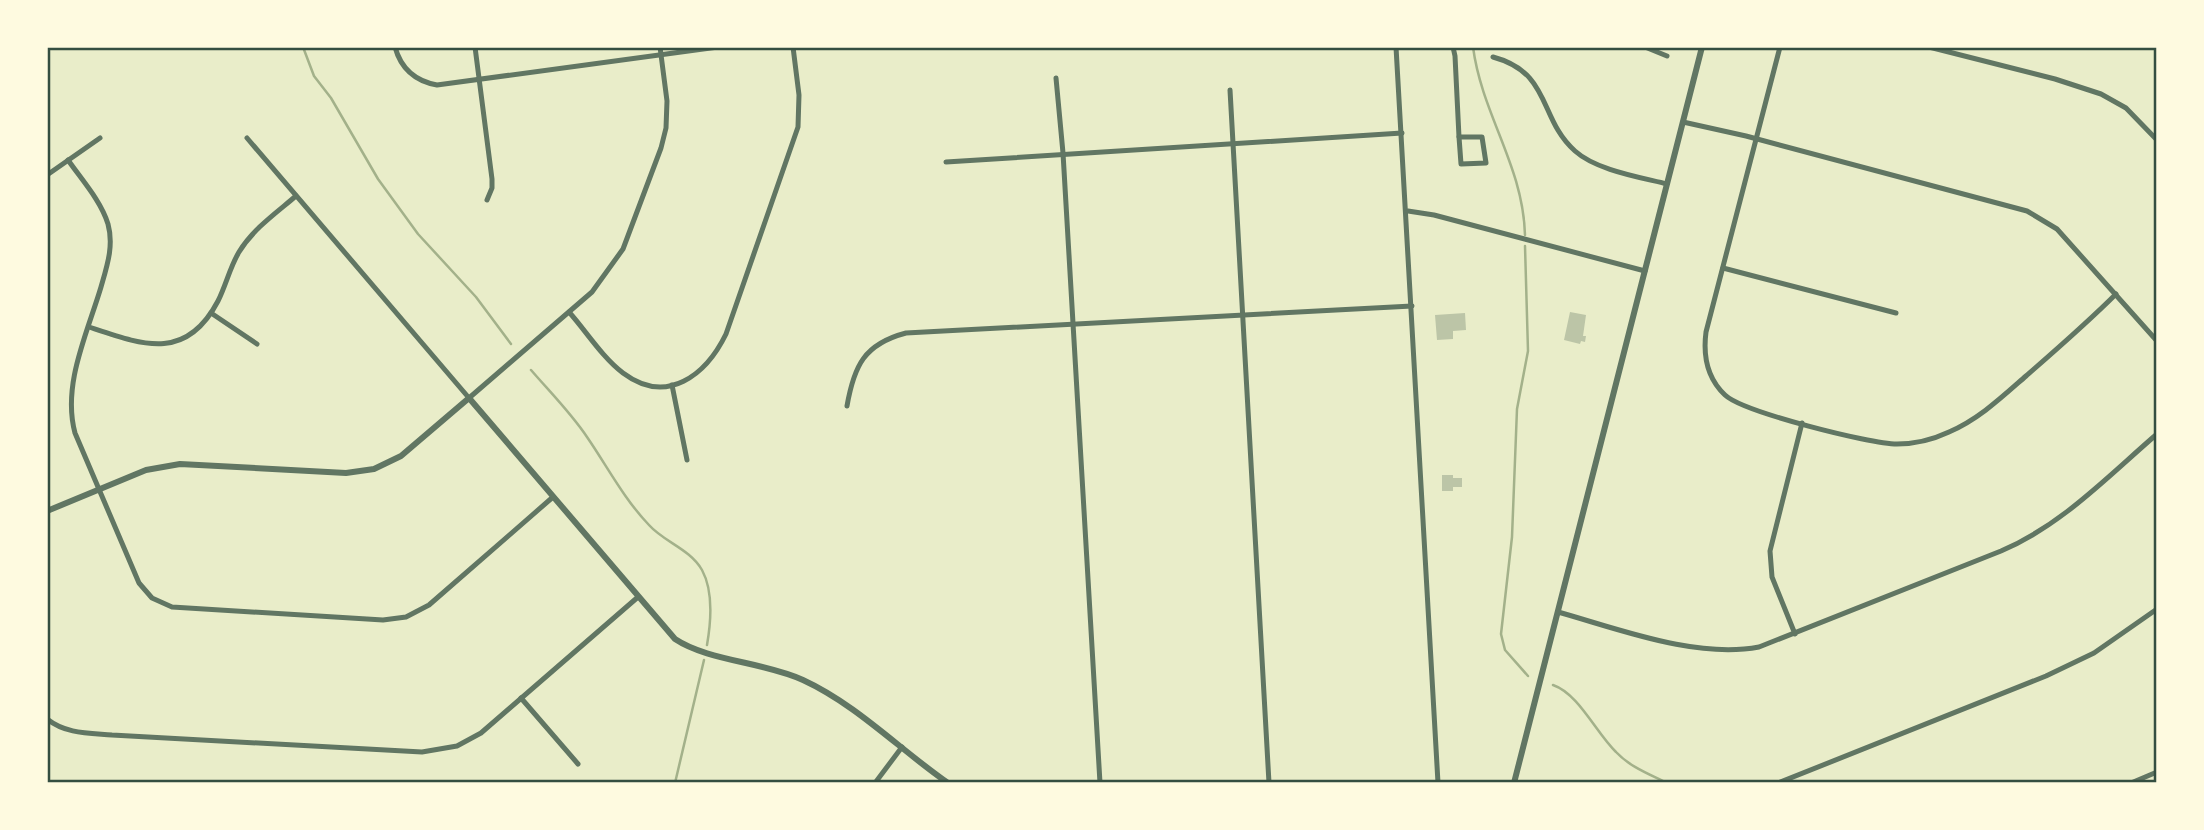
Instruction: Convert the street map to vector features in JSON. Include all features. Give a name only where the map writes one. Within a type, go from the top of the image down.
[{"type":"street","points":[[395,47],[404,68],[411,75],[437,85],[718,47]]},
{"type":"street","points":[[475,47],[492,179],[487,200]]},
{"type":"street","points":[[47,511],[146,470],[180,464],[346,473],[374,469],[401,456],[602,281],[630,236],[666,128],[667,101],[660,47]]},
{"type":"street","points":[[569,312],[624,374],[645,384],[672,386],[700,372],[720,347],[794,144],[800,113],[793,47]]},
{"type":"street","points":[[1396,47],[1408,211],[1438,783]]},
{"type":"street","points":[[1453,47],[1455,55],[1459,137],[1461,164],[1486,163],[1482,136],[1459,137]]},
{"type":"street","points":[[1645,47],[1667,56]]},
{"type":"street","points":[[1514,783],[1702,47]]},
{"type":"street","points":[[1780,47],[1705,339],[1705,355],[1710,375],[1722,392],[1738,404],[1864,439],[1896,444],[1922,441],[1947,433],[1990,407],[2086,324],[2116,294]]},
{"type":"street","points":[[1929,47],[2055,79],[2101,94],[2126,108],[2157,140]]},
{"type":"street","points":[[1493,57],[1510,62],[1526,73],[1538,89],[1562,137],[1580,155],[1595,164],[1667,184]]},
{"type":"street","points":[[1056,78],[1074,323],[1100,783]]},
{"type":"street","points":[[1230,90],[1269,783]]},
{"type":"street","points":[[1683,122],[2027,211],[2057,229],[2157,341]]},
{"type":"street","points":[[946,162],[1402,133]]},
{"type":"street","points":[[47,175],[100,138]]},
{"type":"street","points":[[247,138],[667,631],[684,645],[779,670],[803,680],[860,715],[948,783]]},
{"type":"street","points":[[68,160],[101,208],[111,239],[109,260],[73,381],[70,407],[75,433],[139,583],[145,592],[161,604],[172,607],[383,620],[406,617],[429,605],[554,497]]},
{"type":"street","points":[[89,327],[151,344],[170,344],[194,332],[211,313],[233,262],[245,243],[296,195]]},
{"type":"street","points":[[1408,211],[1434,215],[1645,271]]},
{"type":"street","points":[[1723,268],[1896,313]]},
{"type":"street","points":[[847,406],[851,383],[858,366],[873,348],[894,336],[906,333],[1412,306]]},
{"type":"street","points":[[211,313],[257,344]]},
{"type":"street","points":[[672,386],[687,460]]},
{"type":"street","points":[[1795,634],[1772,577],[1770,551],[1802,423]]},
{"type":"street","points":[[1558,612],[1684,646],[1707,650],[1759,647],[2033,536],[2069,511],[2157,434]]},
{"type":"street","points":[[47,719],[56,726],[74,732],[422,752],[446,749],[470,740],[638,597]]},
{"type":"street","points":[[1778,783],[2046,676],[2094,653],[2157,609]]},
{"type":"street","points":[[521,698],[578,764]]},
{"type":"street","points":[[875,783],[902,747]]},
{"type":"street","points":[[2131,783],[2157,772]]},
{"type":"building","points":[[1570,312],[1586,315],[1583,336],[1586,336],[1585,342],[1581,341],[1580,344],[1564,340]]},
{"type":"building","points":[[1465,313],[1466,330],[1453,331],[1453,339],[1437,340],[1435,315]]},
{"type":"building","points":[[1442,475],[1462,478],[1462,487],[1453,487],[1453,491],[1442,491]]},
{"type":"waterway","points":[[303,47],[314,76],[331,98],[378,179],[418,234],[476,297],[511,344]]},
{"type":"waterway","points":[[1473,47],[1485,95],[1517,186],[1525,235]]},
{"type":"waterway","points":[[1525,246],[1528,351],[1517,409],[1512,537],[1501,634],[1505,650],[1528,676]]},
{"type":"waterway","points":[[531,370],[581,428],[640,515],[655,531],[691,556],[702,570],[710,597],[707,645]]},
{"type":"waterway","points":[[675,783],[704,660]]},
{"type":"waterway","points":[[1553,685],[1571,697],[1621,757],[1667,783]]}]
